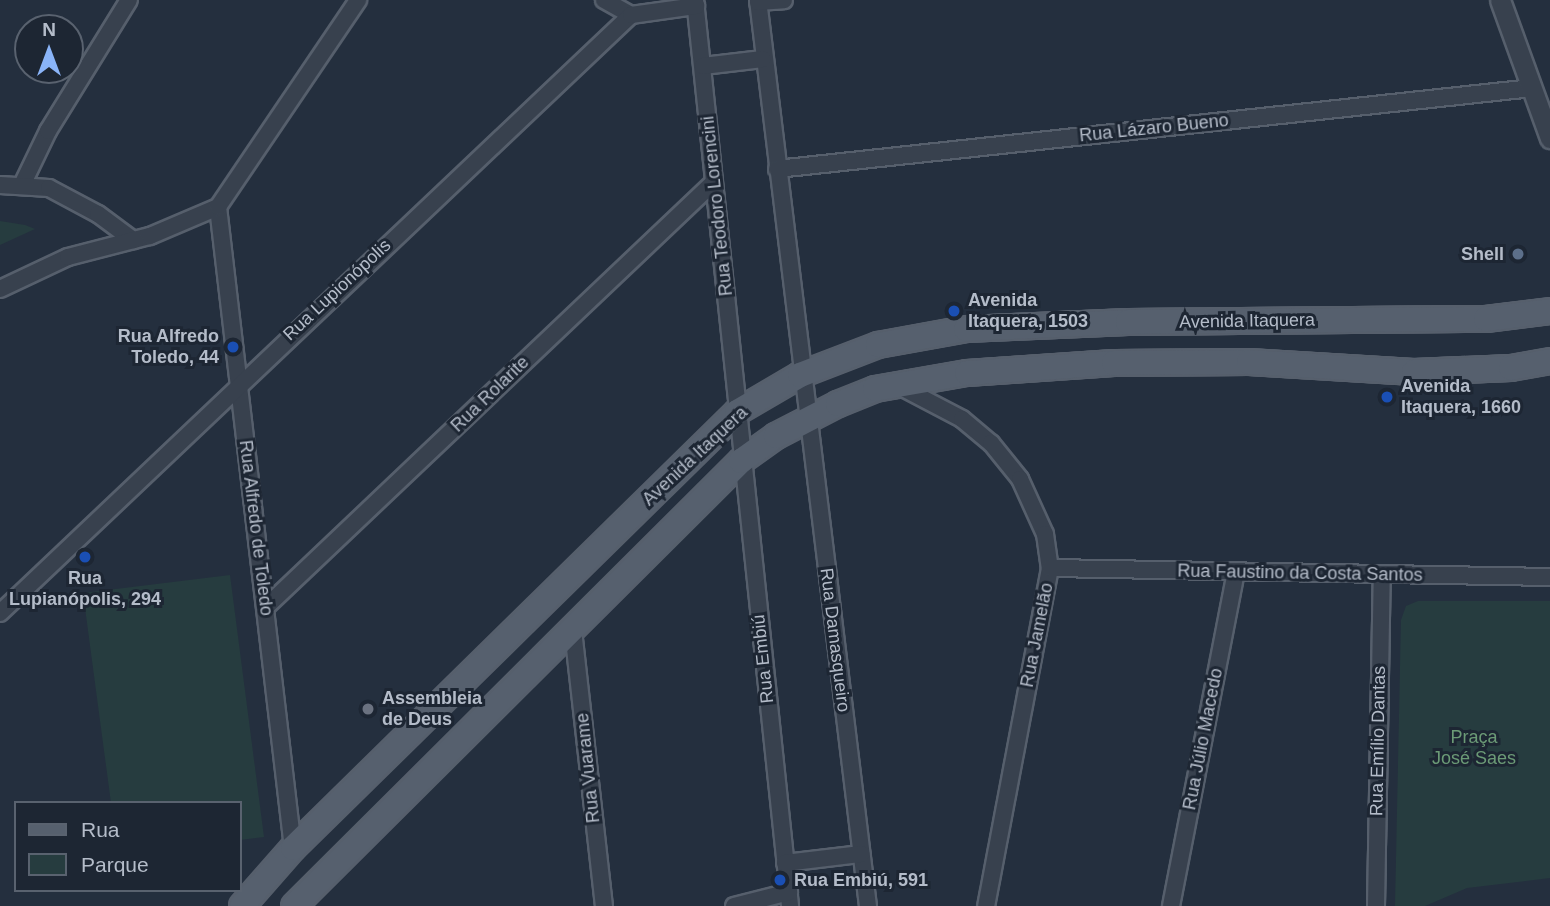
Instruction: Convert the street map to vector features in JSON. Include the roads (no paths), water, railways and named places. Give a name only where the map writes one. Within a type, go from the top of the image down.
[{"type":"main road","name":"Avenida Itaquera","points":[[242,906],[293,848],[737,412],[800,374],[878,345],[966,329],[1128,322],[1486,319],[1550,311]]},
{"type":"main road","name":"Avenida Itaquera","points":[[295,906],[741,461],[808,420],[875,388],[967,373],[1114,363],[1249,362],[1414,372],[1511,368],[1550,360]]},
{"type":"street","points":[[23,183],[48,131],[129,0]]},
{"type":"street","points":[[0,289],[68,257],[134,240],[218,207],[358,0]]},
{"type":"street","points":[[604,0],[631,15],[695,3]]},
{"type":"street","points":[[785,0],[758,1],[800,374]]},
{"type":"street","points":[[1500,0],[1549,131]]},
{"type":"street","name":"Rua Teodoro Lorencini","points":[[695,3],[737,412]]},
{"type":"street","name":"Rua Lupionópolis","points":[[0,613],[237,385],[631,15]]},
{"type":"street","points":[[703,66],[763,59]]},
{"type":"street","name":"Rua Lázaro Bueno","points":[[777,169],[1532,88]]},
{"type":"street","name":"Rua Rolarite","points":[[267,606],[714,182]]},
{"type":"street","points":[[0,185],[23,183],[49,188],[74,200],[134,240]]},
{"type":"street","name":"Rua Alfredo de Toledo","points":[[218,207],[237,385],[267,606],[293,848]]},
{"type":"street","name":"Rua Damasqueiro","points":[[800,374],[808,420],[868,906]]},
{"type":"street","name":"Rua Jamelão","points":[[898,386],[962,419],[998,452],[1037,511],[1050,568],[986,906]]},
{"type":"street","name":"Rua Embiú","points":[[737,412],[790,899]]},
{"type":"street","name":"Rua Faustino da Costa Santos","points":[[1050,568],[1550,577]]},
{"type":"street","name":"Rua Júlio Macedo","points":[[1171,906],[1236,572]]},
{"type":"street","name":"Rua Emílio Dantas","points":[[1376,906],[1382,575]]},
{"type":"street","name":"Rua Vuarame","points":[[573,630],[604,906]]},
{"type":"street","points":[[785,863],[861,854]]},
{"type":"street","points":[[734,906],[790,899]]},
{"type":"place","name":"Shell","points":[[1518,254]]},
{"type":"place","name":"Avenida Itaquera, 1503","points":[[954,311]]},
{"type":"place","name":"Rua Alfredo Toledo, 44","points":[[233,347]]},
{"type":"place","name":"Avenida Itaquera, 1660","points":[[1387,397]]},
{"type":"place","name":"Rua Lupianópolis, 294","points":[[85,557]]},
{"type":"place","name":"Assembleia de Deus","points":[[368,709]]},
{"type":"place","name":"Rua Embiú, 591","points":[[780,880]]},
{"type":"park label","name":"Praça José Saes","points":[[1474,748]]}]
